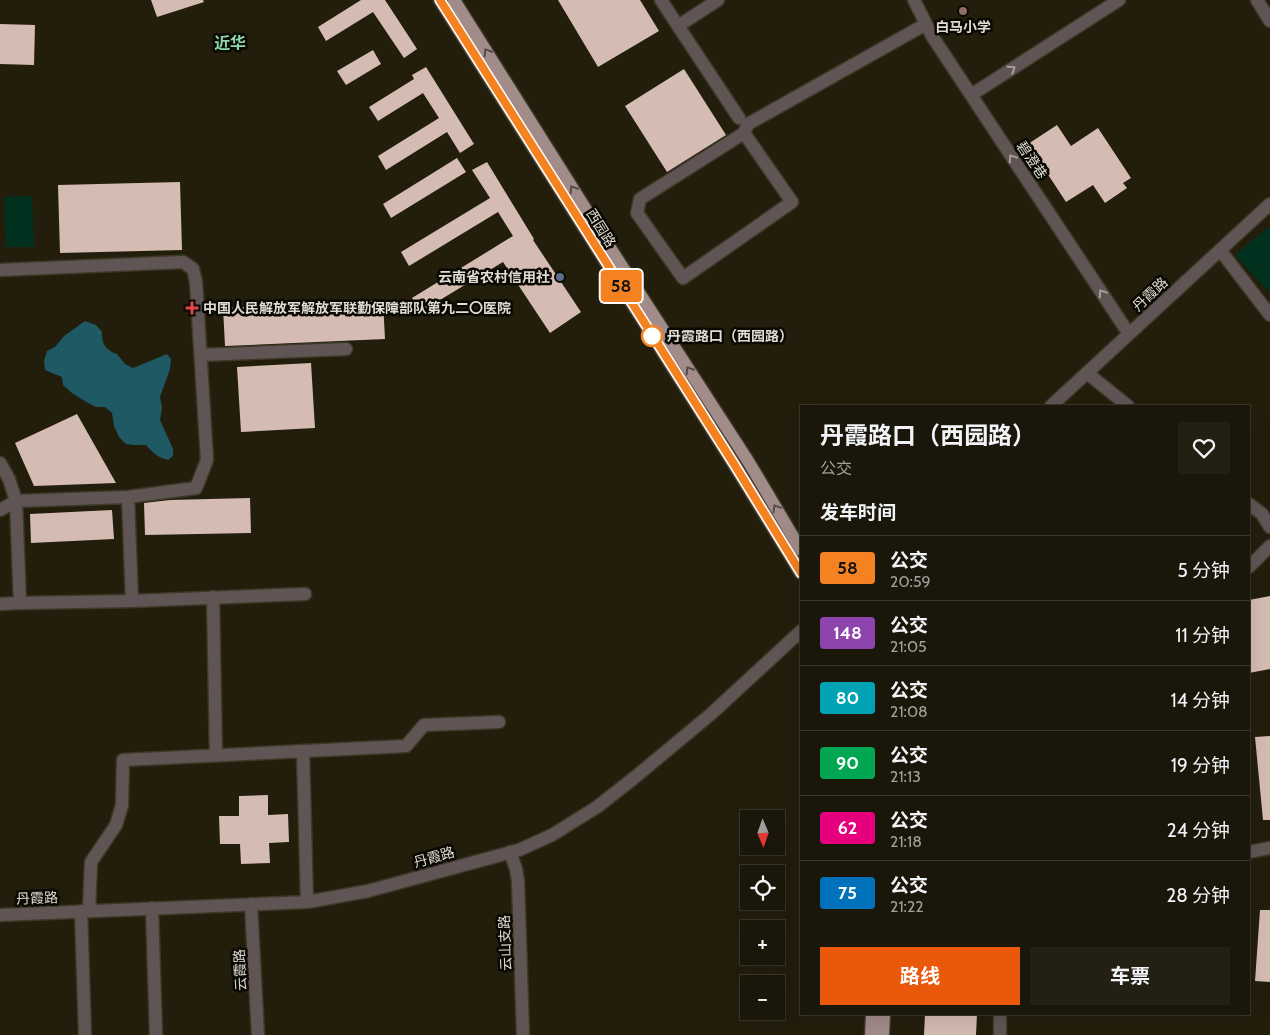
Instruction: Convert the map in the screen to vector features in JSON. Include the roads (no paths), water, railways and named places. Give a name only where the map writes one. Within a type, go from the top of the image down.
[{"type":"main road","name":"西园路","points":[[440,0],[800,571]]},
{"type":"main road","name":"西园路","points":[[454,0],[748,461],[800,548]]},
{"type":"main road","points":[[871,1035],[872,1015]]},
{"type":"main road","points":[[883,1035],[884,1015]]},
{"type":"street","points":[[660,0],[739,118]]},
{"type":"street","points":[[678,26],[718,0]]},
{"type":"street","name":"碧澄巷","points":[[914,0],[932,36],[1129,334]]},
{"type":"street","points":[[970,95],[1120,0]]},
{"type":"street","points":[[1257,0],[1270,21]]},
{"type":"street","points":[[744,133],[792,202],[682,278],[636,213],[640,198],[744,133],[748,124],[926,24]]},
{"type":"street","name":"丹霞路","points":[[1051,405],[1270,204]]},
{"type":"street","points":[[1220,250],[1270,315]]},
{"type":"street","points":[[0,270],[183,262],[193,270],[196,282],[207,460],[196,488],[128,496],[16,502],[0,510]]},
{"type":"street","points":[[201,356],[346,348]]},
{"type":"street","points":[[1087,373],[1127,405]]},
{"type":"street","points":[[0,463],[9,478],[16,502],[20,602]]},
{"type":"street","points":[[128,496],[132,601]]},
{"type":"street","points":[[1250,505],[1262,514],[1270,526]]},
{"type":"street","points":[[1250,566],[1270,546]]},
{"type":"street","points":[[0,604],[306,594]]},
{"type":"street","points":[[213,597],[216,755]]},
{"type":"street","name":"丹霞路","points":[[0,914],[307,902],[368,891],[519,850],[552,835],[597,807],[711,714],[800,632]]},
{"type":"street","points":[[84,1035],[85,911],[91,862],[116,825],[122,805],[123,760],[406,746],[424,725],[499,722]]},
{"type":"street","points":[[303,751],[307,902]]},
{"type":"street","points":[[1250,852],[1270,848]]},
{"type":"street","name":"云山支路","points":[[510,852],[518,881],[523,1035]]},
{"type":"street","name":"云霞路","points":[[251,904],[258,1035]]},
{"type":"street","points":[[152,908],[156,1035]]},
{"type":"street","points":[[1000,1015],[1000,1035]]},
{"type":"water","points":[[85,321],[96,325],[102,332],[102,340],[107,349],[117,354],[125,364],[133,368],[167,354],[171,359],[170,369],[160,397],[162,408],[160,420],[173,449],[173,456],[168,460],[161,458],[146,445],[126,444],[119,437],[114,426],[112,413],[105,407],[96,407],[72,393],[63,385],[62,377],[45,370],[44,361],[47,351],[55,347],[64,336]]},
{"type":"place","name":"白马小学","points":[[963,11]]},
{"type":"place","name":"云南省农村信用社","points":[[560,277]]},
{"type":"place","name":"中国人民解放军解放军联勤保障部队第九二〇医院","points":[[192,308]]},
{"type":"place","name":"丹霞路口（西园路）","points":[[652,336]]},
{"type":"district","name":"近华","points":[[230,43]]}]
